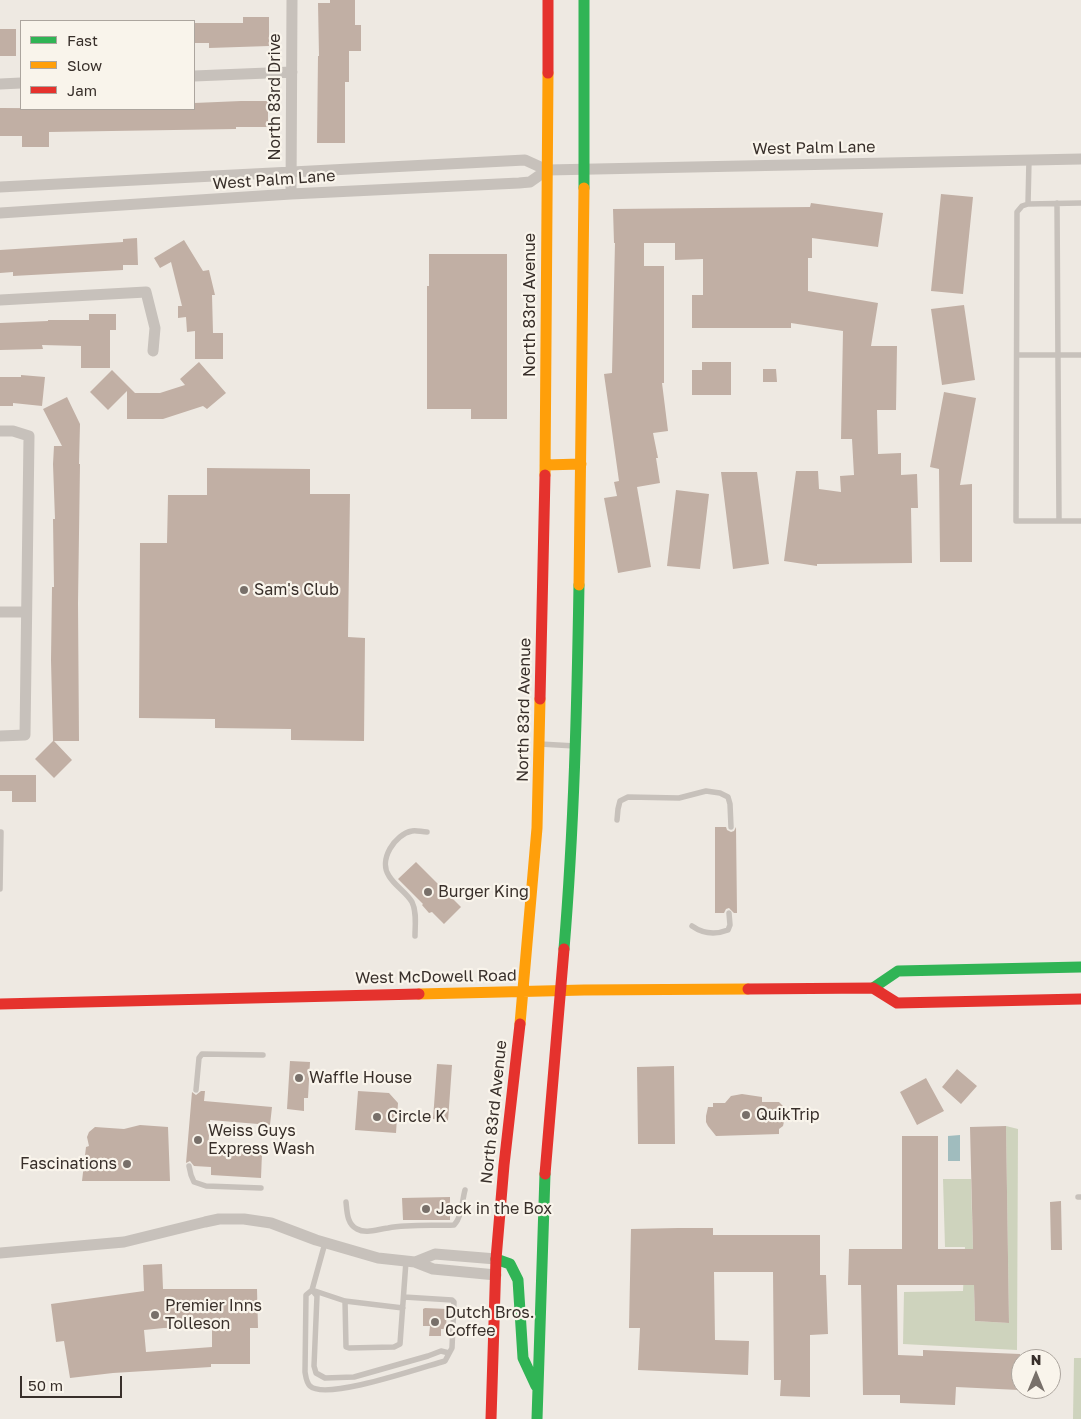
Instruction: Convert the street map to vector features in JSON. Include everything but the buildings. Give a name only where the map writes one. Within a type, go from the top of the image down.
[{"type":"main road","name":"North 83rd Avenue","points":[[491,1418],[496,1259],[507,1138],[524,992],[537,828],[545,465],[548,0]]},
{"type":"main road","points":[[537,1419],[545,1175],[572,853],[577,746],[584,168],[584,0]]},
{"type":"main road","points":[[545,465],[580,464]]},
{"type":"main road","points":[[1081,967],[898,971],[873,988],[897,1003],[1081,999]]},
{"type":"main road","name":"West McDowell Road","points":[[0,1004],[561,991],[873,988]]},
{"type":"main road","points":[[496,1259],[510,1264],[518,1280],[523,1358],[537,1390]]},
{"type":"street","name":"North 83rd Drive","points":[[291,194],[292,0]]},
{"type":"street","points":[[195,76],[292,72]]},
{"type":"street","points":[[0,84],[20,83]]},
{"type":"street","name":"West Palm Lane","points":[[0,187],[525,160],[547,170],[1081,159]]},
{"type":"street","name":"West Palm Lane","points":[[0,213],[291,194],[530,182],[547,170]]},
{"type":"street","points":[[0,300],[146,292],[155,328],[153,351]]},
{"type":"street","points":[[0,431],[13,431],[29,436],[25,736],[0,736]]},
{"type":"street","points":[[0,612],[26,612]]},
{"type":"street","points":[[0,1253],[124,1242],[219,1219],[244,1219],[270,1223],[325,1243],[378,1258],[410,1262],[433,1269],[496,1275]]},
{"type":"street","points":[[410,1262],[435,1254],[496,1259]]},
{"type":"lane","points":[[1028,204],[1029,160]]},
{"type":"lane","points":[[1057,203],[1059,521]]},
{"type":"lane","points":[[1081,203],[1028,204],[1022,206],[1017,212],[1016,521],[1081,521]]},
{"type":"lane","points":[[1017,354],[1081,355]]},
{"type":"lane","points":[[540,744],[577,746]]},
{"type":"lane","points":[[617,820],[620,801],[628,797],[679,798],[706,791],[720,793],[728,797],[731,827]]},
{"type":"lane","points":[[415,936],[415,909],[411,901],[388,875],[385,867],[387,852],[396,841],[410,831],[427,832]]},
{"type":"lane","points":[[0,888],[1,832]]},
{"type":"lane","points":[[692,926],[702,932],[722,932],[728,930],[730,925],[729,913]]},
{"type":"lane","points":[[196,1090],[199,1058],[202,1054],[263,1055]]},
{"type":"lane","points":[[190,1166],[194,1182],[206,1186],[261,1188]]},
{"type":"lane","points":[[346,1202],[347,1216],[352,1225],[358,1230],[368,1231],[409,1225],[454,1224],[460,1214],[465,1190]]},
{"type":"lane","points":[[325,1243],[312,1290],[306,1295],[305,1372],[306,1381],[310,1387],[323,1389],[358,1386],[445,1361],[452,1348],[454,1302],[452,1300],[404,1297]]},
{"type":"lane","points":[[345,1301],[346,1347],[394,1347],[400,1344],[404,1297],[410,1262]]},
{"type":"lane","points":[[312,1290],[345,1301],[403,1308]]},
{"type":"lane","points":[[312,1290],[317,1296],[314,1366],[316,1374],[320,1376],[331,1379],[354,1377],[441,1351],[449,1354]]},
{"type":"green space","points":[[1006,1126],[1018,1129],[1017,1349],[903,1344],[904,1292],[963,1291],[965,1247],[945,1247],[943,1179],[971,1179],[975,1321],[1009,1323]]},
{"type":"green space","points":[[1074,1358],[1081,1358],[1081,1419],[1073,1419]]},
{"type":"water","points":[[960,1135],[960,1161],[948,1161],[948,1136]]},
{"type":"traffic: fast","points":[[584,0],[584,188]]},
{"type":"traffic: fast","points":[[564,949],[574,767],[579,585]]},
{"type":"traffic: fast","points":[[873,988],[898,971],[1081,967]]},
{"type":"traffic: fast","points":[[537,1419],[545,1174]]},
{"type":"traffic: fast","points":[[496,1259],[510,1264],[518,1280],[523,1358],[536,1386]]},
{"type":"traffic: slow","points":[[545,475],[548,73]]},
{"type":"traffic: slow","points":[[579,585],[584,188]]},
{"type":"traffic: slow","points":[[545,465],[581,464]]},
{"type":"traffic: slow","points":[[520,1024],[537,828],[540,699]]},
{"type":"traffic: slow","points":[[419,994],[748,989]]},
{"type":"traffic: jam","points":[[548,0],[548,73]]},
{"type":"traffic: jam","points":[[540,699],[545,475]]},
{"type":"traffic: jam","points":[[545,1174],[564,949]]},
{"type":"traffic: jam","points":[[748,989],[873,988],[897,1003],[1081,999]]},
{"type":"traffic: jam","points":[[0,1004],[419,994]]},
{"type":"traffic: jam","points":[[491,1419],[496,1259],[504,1165],[520,1024]]},
{"type":"place","name":"Sam's Club","points":[[244,590]]},
{"type":"place","name":"Burger King","points":[[428,892]]},
{"type":"place","name":"Waffle House","points":[[299,1078]]},
{"type":"place","name":"QuikTrip","points":[[746,1115]]},
{"type":"place","name":"Circle K","points":[[377,1117]]},
{"type":"place","name":"Weiss Guys Express Wash","points":[[198,1140]]},
{"type":"place","name":"Fascinations","points":[[127,1164]]},
{"type":"place","name":"Jack in the Box","points":[[426,1209]]},
{"type":"place","name":"Premier Inns Tolleson","points":[[155,1315]]},
{"type":"place","name":"Dutch Bros. Coffee","points":[[435,1322]]}]
